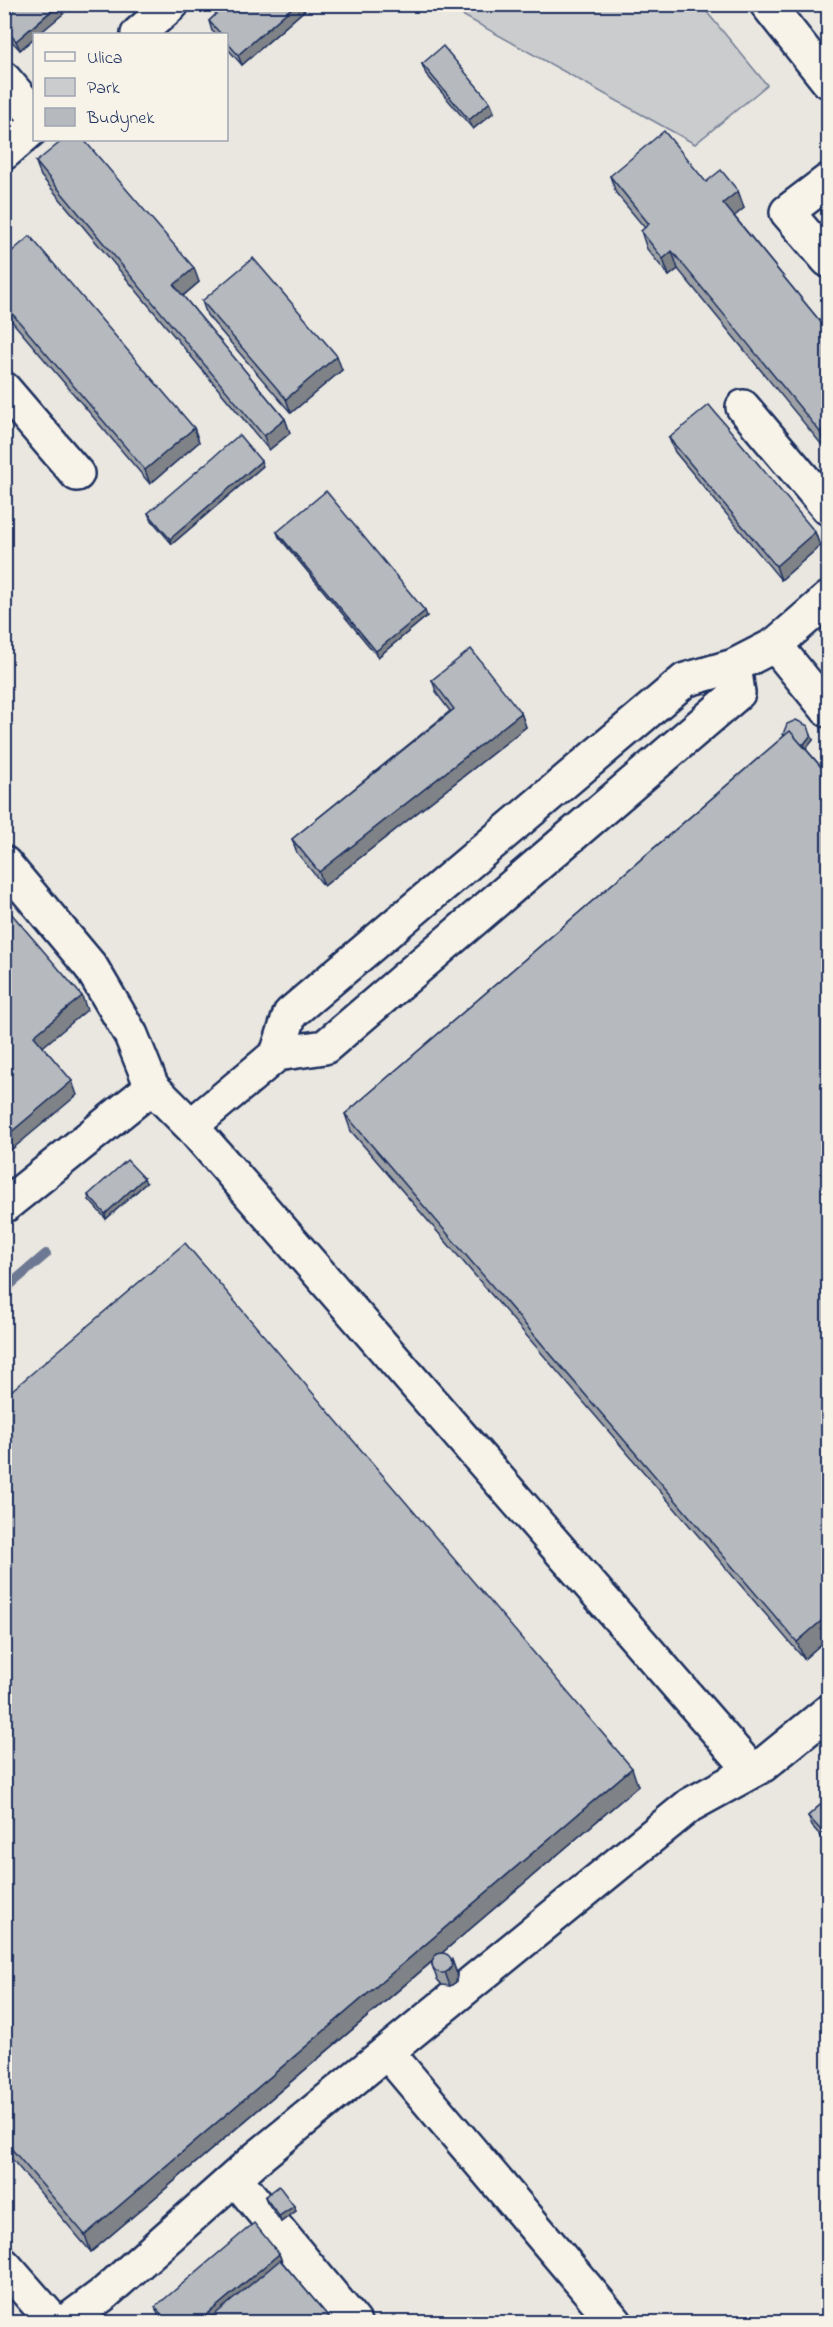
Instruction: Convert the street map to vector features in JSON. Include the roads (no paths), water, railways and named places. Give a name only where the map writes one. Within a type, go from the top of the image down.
[{"type":"street","points":[[139,33],[172,4]]},
{"type":"street","points":[[767,4],[828,81]]},
{"type":"street","points":[[4,80],[33,113]]},
{"type":"street","points":[[4,153],[33,128]]},
{"type":"street","points":[[828,181],[787,212],[828,260]]},
{"type":"street","points":[[4,389],[77,474]]},
{"type":"street","points":[[743,407],[828,508]]},
{"type":"street","points":[[191,1126],[276,1054],[290,1014],[685,680],[734,666],[775,645],[828,599]]},
{"type":"street","points":[[775,645],[828,710]]},
{"type":"street","points":[[276,1054],[326,1047],[738,693],[734,666]]},
{"type":"street","points":[[4,863],[91,967],[131,1035],[152,1087],[191,1126],[752,1771]]},
{"type":"street","points":[[4,1206],[152,1087]]},
{"type":"street","points":[[66,2322],[105,2293],[236,2178],[387,2052],[690,1805],[752,1771],[828,1712]]},
{"type":"street","points":[[387,2052],[615,2322]]},
{"type":"street","points":[[236,2178],[354,2322]]},
{"type":"street","points":[[4,2265],[54,2322]]},
{"type":"waterway","points":[[4,1290],[46,1254]]}]
